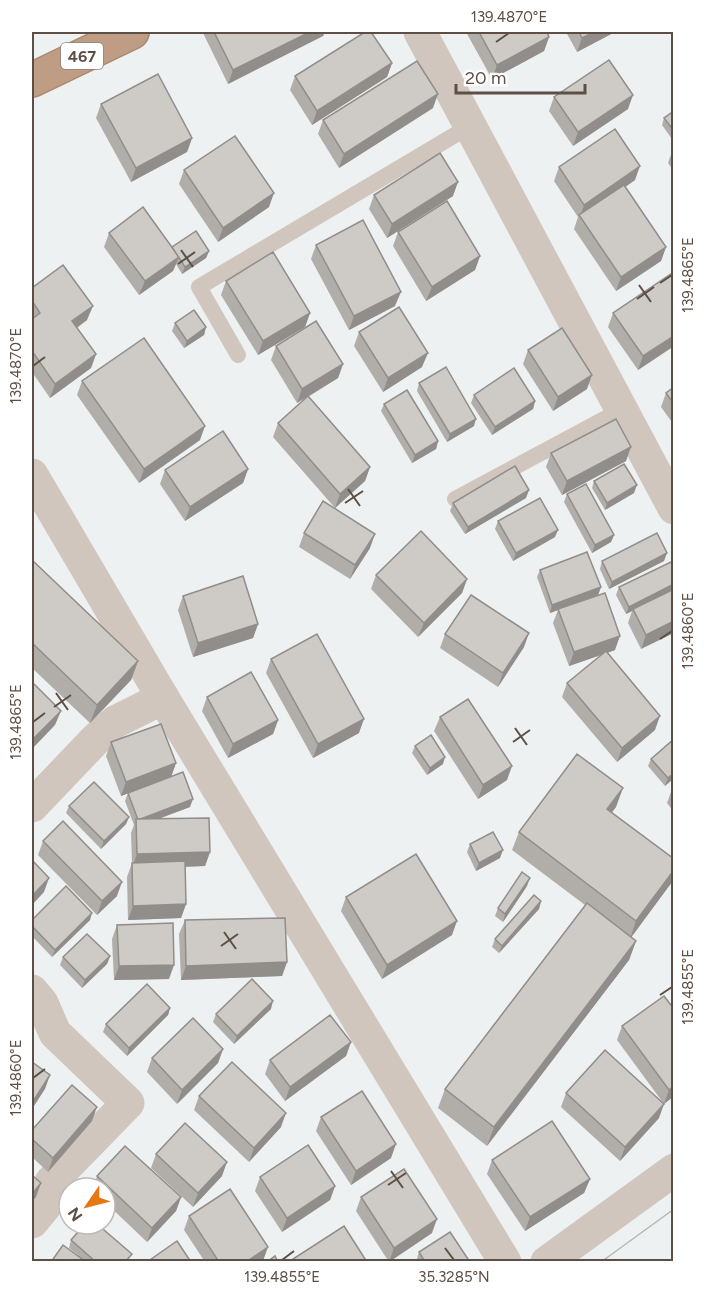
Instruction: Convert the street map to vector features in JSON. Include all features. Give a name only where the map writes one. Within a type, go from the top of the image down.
[{"type":"highway","name":"467","points":[[32,80],[132,32]]},
{"type":"street","points":[[420,32],[674,508]]},
{"type":"street","points":[[32,475],[163,698],[505,1262]]},
{"type":"street","points":[[32,806],[115,722],[163,698]]},
{"type":"street","points":[[32,991],[42,1004],[55,1033],[128,1103],[51,1182],[46,1205],[32,1222]]},
{"type":"street","points":[[547,1262],[674,1170]]},
{"type":"lane","points":[[237,355],[200,286],[470,126]]},
{"type":"lane","points":[[455,499],[621,410]]},
{"type":"building","points":[[214,32],[310,32],[233,70]]},
{"type":"building","points":[[365,32],[371,32],[392,63],[317,111],[295,76]]},
{"type":"building","points":[[479,32],[547,32],[549,37],[497,65]]},
{"type":"building","points":[[579,32],[594,32],[582,38]]},
{"type":"building","points":[[609,60],[633,95],[578,132],[554,97]]},
{"type":"building","points":[[417,61],[438,94],[344,154],[323,120]]},
{"type":"building","points":[[158,74],[192,138],[136,168],[101,104]]},
{"type":"building","points":[[674,111],[674,131],[664,118]]},
{"type":"building","points":[[615,129],[640,166],[584,205],[559,167]]},
{"type":"building","points":[[235,136],[274,193],[223,228],[184,170]]},
{"type":"building","points":[[440,153],[458,182],[392,224],[374,195]]},
{"type":"building","points":[[624,185],[666,247],[621,277],[579,215]]},
{"type":"building","points":[[447,201],[480,256],[432,287],[398,232]]},
{"type":"building","points":[[143,207],[179,257],[145,281],[109,233]]},
{"type":"building","points":[[363,220],[401,292],[354,316],[316,245]]},
{"type":"building","points":[[196,231],[209,251],[185,267],[172,247]]},
{"type":"building","points":[[273,252],[310,313],[263,341],[226,281]]},
{"type":"building","points":[[63,265],[93,306],[72,321],[96,354],[55,384],[32,351],[32,319],[40,313],[32,301],[32,288]]},
{"type":"building","points":[[674,272],[674,336],[643,356],[613,313]]},
{"type":"building","points":[[399,307],[428,353],[388,378],[359,332]]},
{"type":"building","points":[[194,310],[206,327],[187,341],[175,323]]},
{"type":"building","points":[[316,321],[343,364],[302,389],[276,346]]},
{"type":"building","points":[[562,328],[592,375],[558,397],[528,350]]},
{"type":"building","points":[[144,338],[205,426],[144,469],[82,381]]},
{"type":"building","points":[[446,367],[476,419],[450,434],[419,383]]},
{"type":"building","points":[[514,368],[535,401],[495,427],[474,395]]},
{"type":"building","points":[[674,387],[674,404],[666,393]]},
{"type":"building","points":[[407,390],[438,441],[415,455],[384,404]]},
{"type":"building","points":[[308,396],[370,467],[340,494],[278,423]]},
{"type":"building","points":[[616,419],[631,447],[567,481],[551,453]]},
{"type":"building","points":[[223,431],[248,469],[190,507],[165,470]]},
{"type":"building","points":[[624,464],[637,485],[607,503],[594,481]]},
{"type":"building","points":[[515,466],[529,490],[468,527],[453,503]]},
{"type":"building","points":[[586,484],[614,535],[595,545],[567,494]]},
{"type":"building","points":[[540,498],[558,530],[516,553],[498,521]]},
{"type":"building","points":[[323,501],[375,534],[355,565],[304,533]]},
{"type":"building","points":[[421,531],[467,579],[424,623],[376,575]]},
{"type":"building","points":[[657,533],[667,553],[612,582],[602,561]]},
{"type":"building","points":[[587,552],[601,587],[552,605],[540,570]]},
{"type":"building","points":[[32,560],[138,661],[97,705],[32,643]]},
{"type":"building","points":[[671,562],[674,568],[674,584],[629,607],[619,587]]},
{"type":"building","points":[[243,576],[258,624],[198,643],[183,596]]},
{"type":"building","points":[[674,589],[674,621],[646,635],[633,609]]},
{"type":"building","points":[[605,593],[620,636],[574,652],[558,609]]},
{"type":"building","points":[[471,595],[529,633],[503,673],[445,634]]},
{"type":"building","points":[[317,634],[364,719],[318,744],[271,659]]},
{"type":"building","points":[[606,651],[660,716],[622,748],[567,683]]},
{"type":"building","points":[[251,672],[278,720],[233,744],[207,697]]},
{"type":"building","points":[[32,682],[61,711],[34,738],[32,736]]},
{"type":"building","points":[[468,699],[512,766],[483,785],[440,717]]},
{"type":"building","points":[[161,724],[176,763],[126,782],[111,742]]},
{"type":"building","points":[[431,735],[445,757],[430,768],[415,746]]},
{"type":"building","points":[[674,739],[674,773],[668,778],[651,759]]},
{"type":"building","points":[[577,754],[623,788],[607,809],[674,859],[674,870],[636,921],[519,832]]},
{"type":"building","points":[[183,772],[193,799],[138,820],[128,793]]},
{"type":"building","points":[[94,782],[129,817],[104,841],[69,806]]},
{"type":"building","points":[[209,818],[210,852],[137,854],[136,819]]},
{"type":"building","points":[[63,821],[122,882],[102,901],[43,841]]},
{"type":"building","points":[[493,832],[503,850],[479,863],[470,844]]},
{"type":"building","points":[[416,854],[457,921],[387,965],[346,897]]},
{"type":"building","points":[[32,860],[49,878],[32,896]]},
{"type":"building","points":[[185,861],[186,904],[133,906],[132,863]]},
{"type":"building","points":[[522,872],[530,878],[505,914],[498,908]]},
{"type":"building","points":[[66,886],[92,913],[55,950],[32,926],[32,920]]},
{"type":"building","points":[[534,895],[541,901],[502,946],[495,939]]},
{"type":"building","points":[[587,903],[636,941],[494,1127],[445,1089]]},
{"type":"building","points":[[285,918],[287,962],[186,966],[185,920]]},
{"type":"building","points":[[173,923],[174,965],[119,966],[117,925]]},
{"type":"building","points":[[87,934],[110,956],[85,980],[63,957]]},
{"type":"building","points":[[252,979],[273,1001],[237,1036],[216,1014]]},
{"type":"building","points":[[147,984],[170,1008],[129,1048],[106,1024]]},
{"type":"building","points":[[664,996],[674,1009],[674,1086],[669,1090],[622,1026]]},
{"type":"building","points":[[330,1015],[351,1042],[290,1087],[270,1060]]},
{"type":"building","points":[[193,1018],[223,1049],[182,1090],[152,1058]]},
{"type":"building","points":[[605,1050],[664,1104],[625,1147],[566,1093]]},
{"type":"building","points":[[32,1062],[50,1075],[32,1103]]},
{"type":"building","points":[[232,1062],[286,1113],[254,1148],[199,1096]]},
{"type":"building","points":[[72,1085],[97,1107],[53,1158],[32,1139],[32,1130]]},
{"type":"building","points":[[362,1091],[396,1144],[356,1171],[321,1117]]},
{"type":"building","points":[[552,1121],[590,1179],[530,1217],[492,1160]]},
{"type":"building","points":[[185,1123],[227,1162],[198,1193],[156,1154]]},
{"type":"building","points":[[308,1145],[335,1186],[287,1218],[260,1177]]},
{"type":"building","points":[[125,1146],[181,1197],[152,1228],[117,1195],[117,1176],[97,1176]]},
{"type":"building","points":[[404,1169],[437,1219],[394,1248],[361,1197]]},
{"type":"building","points":[[32,1175],[41,1183],[32,1194]]},
{"type":"building","points":[[230,1189],[268,1247],[246,1262],[219,1262],[189,1216]]},
{"type":"building","points":[[344,1226],[367,1262],[295,1262],[293,1259]]},
{"type":"building","points":[[450,1232],[470,1262],[425,1262],[419,1252]]},
{"type":"building","points":[[74,1236],[111,1236],[132,1254],[125,1262],[96,1262],[71,1240]]},
{"type":"building","points":[[177,1241],[191,1262],[147,1262]]},
{"type":"building","points":[[63,1245],[86,1262],[51,1262]]},
{"type":"building","points":[[275,1256],[278,1262],[267,1262]]},
{"type":"tram line","points":[[601,1262],[674,1209]]}]
